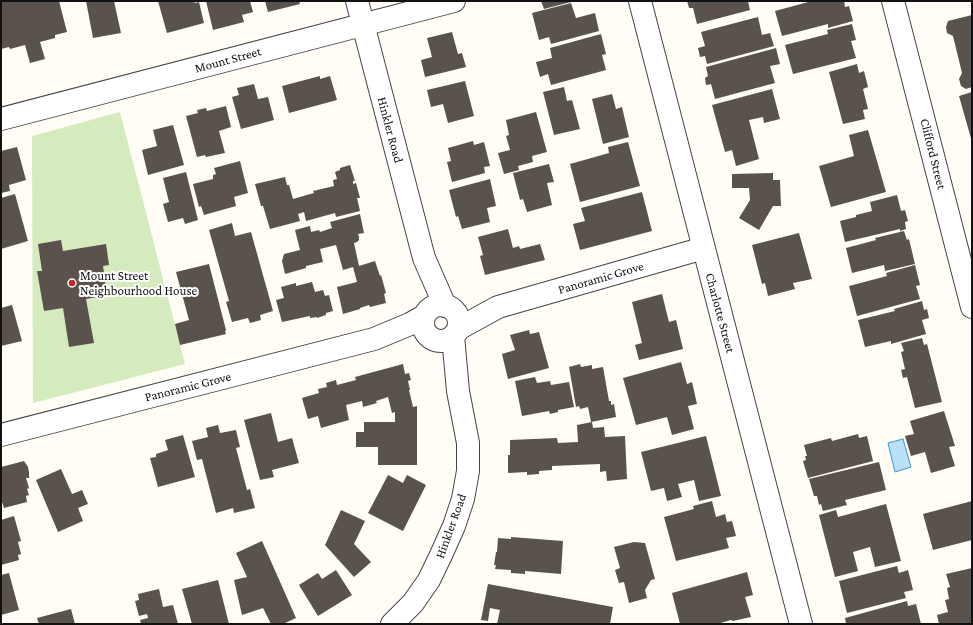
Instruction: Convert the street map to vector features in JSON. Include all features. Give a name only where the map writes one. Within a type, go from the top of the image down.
[{"type":"street","name":"Hinkler Road","points":[[357,1],[458,391],[468,443],[468,472],[463,499],[454,526],[429,580],[413,603],[392,624]]},
{"type":"street","name":"Mount Street","points":[[1,119],[454,1]]},
{"type":"street","name":"Charlotte Street","points":[[640,1],[801,624]]},
{"type":"street","name":"Clifford Street","points":[[893,1],[972,306]]},
{"type":"street","name":"Panoramic Grove","points":[[1,435],[498,308],[704,248]]},
{"type":"green space","points":[[120,112],[185,364],[33,403],[32,136]]},
{"type":"water","points":[[903,439],[911,467],[895,472],[888,443]]},
{"type":"building","points":[[1,1],[59,1],[67,32],[55,35],[55,38],[40,42],[45,59],[30,63],[25,45],[10,49],[9,47],[1,49]]},
{"type":"building","points":[[86,1],[114,1],[121,33],[93,38]]},
{"type":"building","points":[[158,1],[199,2],[204,23],[167,33]]},
{"type":"building","points":[[206,1],[250,1],[253,12],[242,15],[244,22],[213,30]]},
{"type":"building","points":[[265,1],[299,1],[300,4],[268,12]]},
{"type":"building","points":[[541,1],[571,1],[571,2],[544,9]]},
{"type":"building","points":[[687,1],[748,1],[750,10],[697,24],[693,8],[689,8]]},
{"type":"building","points":[[812,1],[844,1],[845,7],[849,6],[853,21],[828,28],[828,24],[782,36],[775,11]]},
{"type":"building","points":[[571,3],[576,18],[595,13],[599,31],[551,44],[549,37],[539,40],[532,13]]},
{"type":"building","points":[[972,15],[972,87],[966,89],[961,86],[959,79],[962,73],[953,36],[947,33],[946,27],[948,21]]},
{"type":"building","points":[[758,17],[762,35],[770,33],[774,46],[707,64],[705,56],[700,57],[698,48],[705,46],[701,32]]},
{"type":"building","points":[[852,24],[856,40],[851,41],[856,58],[793,74],[785,45],[828,34],[827,30]]},
{"type":"building","points":[[452,32],[458,54],[462,53],[466,67],[425,77],[421,60],[432,57],[427,38]]},
{"type":"building","points":[[601,34],[606,54],[602,55],[606,70],[551,85],[548,74],[540,77],[536,62],[552,58],[550,48]]},
{"type":"building","points":[[776,48],[780,64],[770,66],[775,83],[715,99],[711,84],[706,85],[705,78],[708,76],[706,67]]},
{"type":"building","points":[[857,64],[859,73],[864,71],[868,87],[863,89],[868,109],[863,110],[865,119],[843,124],[829,72]]},
{"type":"building","points":[[320,76],[320,79],[330,76],[337,100],[289,113],[282,86]]},
{"type":"building","points":[[465,81],[474,116],[448,123],[443,104],[431,107],[427,90]]},
{"type":"building","points":[[254,84],[258,99],[268,97],[274,120],[241,129],[232,97],[239,95],[237,88]]},
{"type":"building","points":[[564,87],[567,101],[572,100],[580,129],[554,135],[543,92]]},
{"type":"building","points":[[772,89],[780,119],[764,123],[763,117],[749,120],[759,159],[736,166],[732,150],[725,152],[712,105]]},
{"type":"building","points":[[972,92],[972,142],[959,96]]},
{"type":"building","points":[[612,94],[616,109],[622,107],[629,137],[603,144],[592,99]]},
{"type":"building","points":[[226,106],[231,127],[219,131],[225,153],[206,157],[205,155],[197,157],[186,116],[198,113],[197,110],[206,108],[207,111]]},
{"type":"building","points":[[536,112],[547,152],[532,156],[533,162],[518,166],[519,170],[504,174],[498,153],[510,150],[506,136],[509,135],[506,120]]},
{"type":"building","points":[[173,125],[184,165],[148,175],[142,150],[157,146],[153,130]]},
{"type":"building","points":[[868,130],[886,192],[831,207],[819,166],[854,156],[849,135]]},
{"type":"building","points":[[473,141],[474,145],[484,142],[490,166],[484,167],[485,173],[452,182],[447,162],[451,161],[448,148]]},
{"type":"building","points":[[628,142],[640,186],[580,202],[570,164],[609,153],[608,147]]},
{"type":"building","points":[[17,147],[26,180],[9,185],[10,191],[1,193],[1,151]]},
{"type":"building","points":[[240,161],[248,193],[234,197],[236,206],[204,215],[201,206],[199,207],[193,184],[213,179],[213,175],[216,174],[214,168]]},
{"type":"building","points":[[549,164],[554,182],[547,183],[552,205],[527,212],[523,199],[520,200],[513,173]]},
{"type":"building","points":[[350,165],[355,181],[353,181],[353,184],[356,183],[360,198],[357,198],[360,211],[336,217],[335,213],[306,221],[304,212],[298,214],[300,221],[270,229],[263,206],[261,206],[255,184],[285,177],[293,199],[314,193],[313,191],[334,186],[333,180],[337,179],[335,172],[340,170],[340,168]]},
{"type":"building","points":[[186,172],[198,220],[185,224],[183,218],[168,222],[163,204],[169,202],[163,178]]},
{"type":"building","points":[[773,173],[773,180],[780,180],[781,206],[773,206],[759,230],[739,218],[750,200],[749,188],[732,188],[732,174]]},
{"type":"building","points":[[490,179],[496,206],[487,208],[490,222],[462,229],[458,216],[456,217],[449,190]]},
{"type":"building","points":[[642,192],[652,231],[580,250],[573,224],[585,221],[581,208]]},
{"type":"building","points":[[15,194],[28,241],[1,249],[1,198]]},
{"type":"building","points":[[897,195],[901,211],[905,210],[908,221],[905,222],[906,229],[900,231],[900,229],[845,242],[840,221],[872,211],[870,202]]},
{"type":"building","points":[[360,214],[364,233],[358,234],[359,240],[354,243],[359,266],[375,261],[386,293],[384,294],[386,303],[370,307],[369,305],[343,314],[337,287],[357,282],[353,267],[343,270],[336,245],[320,249],[323,262],[306,266],[306,268],[285,274],[282,261],[284,254],[300,250],[295,230],[310,226],[311,232],[319,230],[320,232],[332,228],[330,222]]},
{"type":"building","points":[[232,223],[235,236],[251,232],[273,311],[260,315],[261,320],[250,323],[248,318],[232,322],[226,302],[229,301],[209,230]]},
{"type":"building","points":[[508,229],[513,248],[519,246],[520,249],[540,244],[545,260],[485,275],[480,256],[483,255],[478,237]]},
{"type":"building","points":[[904,231],[907,240],[909,239],[915,264],[885,271],[884,265],[852,273],[846,248],[876,240],[875,238]]},
{"type":"building","points":[[799,233],[812,279],[793,283],[795,289],[768,296],[765,283],[762,284],[752,245]]},
{"type":"building","name":"Mount Street Neighbourhood House","points":[[61,240],[63,251],[106,244],[109,265],[103,266],[107,295],[86,299],[94,343],[69,347],[63,308],[44,311],[37,271],[42,271],[38,244]]},
{"type":"building","points":[[209,264],[226,334],[180,345],[175,324],[189,320],[176,272]]},
{"type":"building","points":[[915,265],[920,285],[916,286],[920,299],[857,316],[849,286],[887,276],[886,273]]},
{"type":"building","points":[[312,282],[315,292],[323,290],[325,296],[329,295],[333,311],[317,318],[310,318],[310,316],[282,322],[276,300],[284,298],[281,287],[296,283],[296,286]]},
{"type":"building","points":[[662,294],[669,322],[676,320],[683,349],[639,360],[635,345],[642,343],[632,302]]},
{"type":"building","points":[[922,301],[924,310],[927,309],[929,318],[922,320],[926,334],[891,344],[891,341],[865,347],[858,320],[895,311],[894,309]]},
{"type":"building","points":[[12,305],[22,341],[1,346],[1,308]]},
{"type":"building","points":[[529,330],[530,334],[539,332],[549,368],[508,379],[502,354],[515,350],[510,335]]},
{"type":"building","points":[[922,338],[924,345],[927,344],[942,402],[915,408],[907,377],[903,378],[901,370],[905,369],[901,352],[904,351],[901,343]]},
{"type":"building","points":[[681,362],[687,384],[692,382],[697,404],[688,406],[694,429],[672,435],[667,417],[636,425],[623,378]]},
{"type":"building","points":[[403,364],[405,374],[409,373],[411,380],[408,381],[413,407],[417,406],[417,465],[378,465],[378,447],[356,447],[356,432],[364,432],[364,422],[395,422],[395,412],[392,413],[388,397],[376,401],[377,403],[363,407],[362,401],[346,405],[349,420],[321,428],[318,416],[308,419],[302,398],[319,393],[318,389],[327,387],[326,383],[336,380],[337,385],[356,380],[355,377]]},
{"type":"building","points":[[580,364],[581,367],[592,365],[592,369],[603,367],[609,401],[611,401],[611,405],[614,404],[616,417],[591,422],[588,407],[580,409],[579,406],[576,407],[569,367]]},
{"type":"building","points":[[535,377],[537,383],[550,381],[551,385],[569,382],[574,407],[558,410],[558,412],[550,414],[549,411],[522,416],[515,381]]},
{"type":"building","points":[[944,411],[955,446],[949,447],[955,466],[931,473],[925,452],[911,456],[905,436],[914,434],[910,421]]},
{"type":"building","points":[[271,413],[278,442],[292,438],[299,463],[272,470],[274,477],[260,480],[244,420]]},
{"type":"building","points":[[592,422],[593,428],[604,427],[605,437],[625,436],[627,479],[607,481],[606,471],[600,472],[600,464],[552,466],[552,470],[539,471],[539,474],[527,475],[527,472],[508,473],[510,440],[557,438],[558,443],[578,442],[577,425]]},
{"type":"building","points":[[218,425],[220,433],[236,430],[240,447],[236,448],[247,490],[250,489],[255,508],[234,513],[233,508],[216,513],[202,459],[197,460],[192,441],[208,437],[206,428]]},
{"type":"building","points":[[858,434],[859,438],[867,436],[873,461],[808,478],[803,461],[806,460],[805,456],[807,456],[804,445],[831,438],[832,441]]},
{"type":"building","points":[[183,435],[195,477],[158,487],[150,458],[156,457],[156,454],[168,450],[165,440]]},
{"type":"building","points":[[706,436],[721,496],[699,501],[694,480],[678,484],[682,497],[667,501],[664,488],[651,491],[641,452]]},
{"type":"building","points":[[24,461],[29,472],[29,478],[26,478],[29,488],[27,489],[29,495],[26,496],[27,502],[4,508],[1,499],[1,467]]},
{"type":"building","points":[[879,462],[886,490],[845,500],[847,505],[823,511],[821,504],[819,505],[817,496],[814,496],[809,479]]},
{"type":"building","points":[[61,469],[72,494],[82,490],[88,504],[78,508],[83,521],[58,532],[36,480]]},
{"type":"building","points":[[388,475],[403,483],[407,475],[426,485],[403,531],[368,513]]},
{"type":"building","points":[[712,501],[716,517],[725,514],[727,522],[732,521],[736,536],[726,538],[729,548],[676,561],[664,517],[694,509],[693,506]]},
{"type":"building","points":[[972,501],[972,540],[933,550],[923,514]]},
{"type":"building","points":[[886,504],[901,561],[875,567],[870,547],[853,552],[858,571],[835,577],[819,515],[836,510],[838,517]]},
{"type":"building","points":[[341,510],[365,521],[354,544],[371,562],[354,577],[325,545]]},
{"type":"building","points":[[14,516],[21,541],[18,542],[21,554],[18,555],[19,560],[1,565],[1,520]]},
{"type":"building","points":[[511,537],[563,541],[561,574],[525,571],[525,574],[511,573],[511,570],[495,569],[496,565],[494,565],[498,538],[511,539]]},
{"type":"building","points":[[262,541],[296,618],[283,624],[271,624],[263,608],[242,615],[234,580],[247,577],[236,553]]},
{"type":"building","points":[[634,542],[645,543],[655,579],[651,580],[645,590],[647,598],[629,603],[624,582],[619,583],[615,570],[620,568],[614,547]]},
{"type":"building","points":[[897,566],[899,573],[908,570],[913,590],[904,592],[906,598],[847,613],[839,581]]},
{"type":"building","points":[[972,568],[972,624],[939,624],[937,615],[948,612],[945,600],[949,599],[947,588],[950,587],[946,574]]},
{"type":"building","points":[[336,570],[352,595],[318,616],[299,585],[318,573],[322,579]]},
{"type":"building","points":[[747,572],[753,595],[745,597],[751,617],[717,624],[680,624],[672,593]]},
{"type":"building","points":[[9,573],[19,610],[1,615],[1,575]]},
{"type":"building","points":[[218,580],[229,624],[192,624],[182,589]]},
{"type":"building","points":[[488,584],[613,607],[610,624],[497,624],[500,610],[490,608],[488,621],[481,620]]},
{"type":"building","points":[[159,589],[163,607],[173,605],[178,624],[141,624],[140,620],[148,618],[147,614],[139,616],[135,601],[139,600],[138,594]]},
{"type":"building","points":[[907,601],[908,606],[916,604],[921,624],[846,624],[845,618]]},
{"type":"building","points":[[71,609],[75,624],[39,624],[37,618]]},
{"type":"place","name":"Mount Street Neighbourhood House","points":[[72,283]]}]
